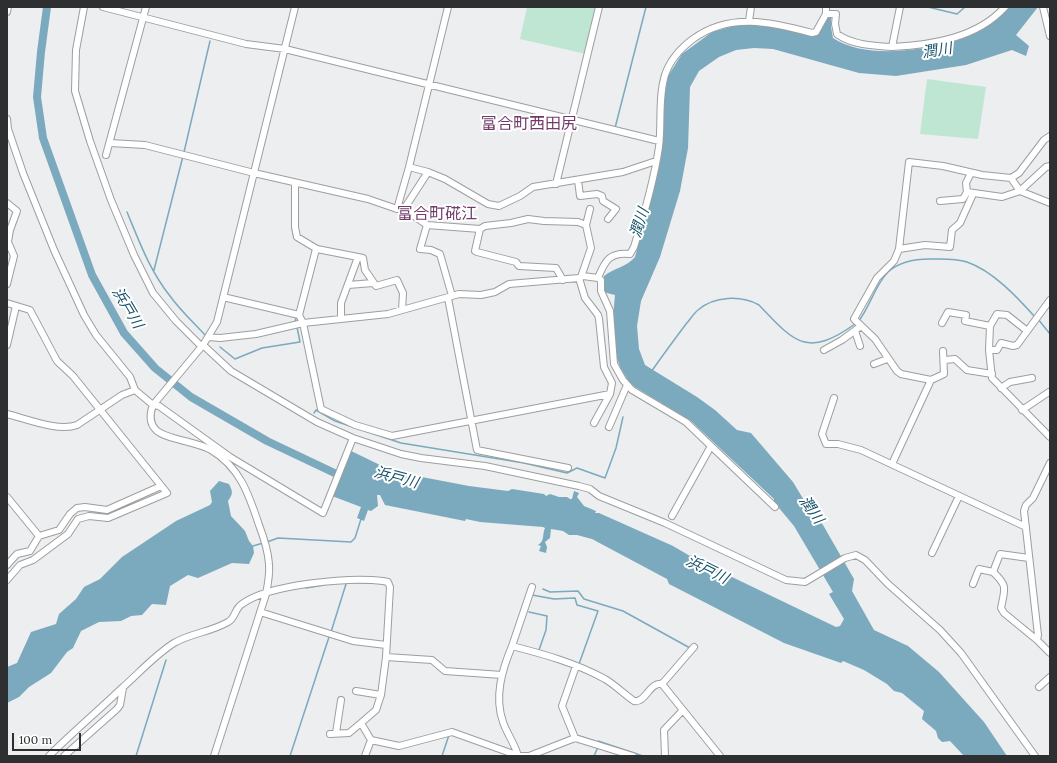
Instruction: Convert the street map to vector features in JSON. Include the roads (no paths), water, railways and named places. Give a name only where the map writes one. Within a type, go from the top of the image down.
[{"type":"street","points":[[7,12],[8,7]]},
{"type":"street","points":[[84,7],[76,50],[75,91],[92,148],[114,207],[153,293],[176,321],[231,371],[317,422],[353,438],[401,454],[525,474],[590,489],[600,496],[665,523],[751,565],[786,580],[805,582],[845,558],[856,555],[865,560],[888,584],[940,630],[961,653],[989,689],[1035,756]]},
{"type":"street","points":[[103,7],[246,44],[285,49],[659,141]]},
{"type":"street","points":[[106,155],[146,7]]},
{"type":"street","points":[[214,756],[266,594],[270,569],[267,549],[248,492],[235,470],[221,457],[206,448],[157,431],[151,418],[153,405],[203,346],[217,322],[295,7]]},
{"type":"street","points":[[400,209],[448,7]]},
{"type":"street","points":[[556,184],[599,7]]},
{"type":"street","points":[[749,21],[751,7]]},
{"type":"street","points":[[597,278],[604,263],[615,254],[630,254],[634,247],[656,162],[659,141],[662,87],[668,69],[676,55],[687,44],[708,30],[732,22],[771,22],[812,33],[816,32],[826,14],[826,7]]},
{"type":"street","points":[[892,47],[900,7]]},
{"type":"street","points":[[826,14],[836,14],[835,24],[837,34],[844,39],[872,45],[892,47],[918,46],[960,36],[978,28],[1005,7]]},
{"type":"street","points":[[1043,7],[1050,36]]},
{"type":"street","points":[[7,119],[8,129],[23,173],[54,250],[84,315],[96,335],[130,376],[134,389],[153,405],[159,406],[230,458],[323,513],[353,438]]},
{"type":"street","points":[[943,351],[945,360],[944,374],[931,380],[901,374],[887,359],[875,339],[854,319],[874,284],[894,261],[899,249],[909,162],[944,166],[971,173],[1011,178],[1019,173],[1044,140],[1050,136]]},
{"type":"street","points":[[110,143],[145,145],[295,183],[368,199],[400,209],[427,225],[480,229],[485,226],[511,223],[528,218],[544,222],[578,222],[586,225]]},
{"type":"street","points":[[409,167],[428,172],[445,179],[488,204],[499,206],[520,196],[533,187],[639,168],[656,162]]},
{"type":"street","points":[[940,201],[961,200],[970,193],[1002,197],[1020,191],[1046,167],[1050,166]]},
{"type":"street","points":[[400,209],[428,172]]},
{"type":"street","points":[[899,249],[925,245],[950,247],[952,230],[960,223],[970,193],[966,183],[971,173]]},
{"type":"street","points":[[1011,178],[1020,191],[1050,203]]},
{"type":"street","points":[[578,180],[580,196],[597,194],[602,196],[603,201],[616,209],[608,219]]},
{"type":"street","points":[[295,183],[295,227],[297,237],[316,249],[363,258],[365,270],[376,286],[397,280],[402,292],[402,310]]},
{"type":"street","points":[[7,203],[17,211],[10,230],[8,242],[14,256],[7,284]]},
{"type":"street","points":[[590,209],[586,225],[591,248],[581,277],[588,303],[598,315],[604,367],[612,383],[610,394],[594,423]]},
{"type":"street","points":[[427,225],[420,249],[431,250],[440,254],[445,267],[477,450],[568,468]]},
{"type":"street","points":[[480,229],[475,250],[477,252],[516,262],[519,266],[556,268],[563,280]]},
{"type":"street","points":[[316,249],[299,315],[303,323],[321,409],[356,425],[392,436],[472,422],[610,394]]},
{"type":"street","points":[[341,318],[341,303],[358,257]]},
{"type":"street","points":[[209,337],[220,338],[256,334],[303,323],[341,318],[366,317],[402,310],[459,294],[481,295],[495,292],[509,284],[563,280],[581,277],[597,278],[601,280],[601,291],[610,311],[614,364],[627,385],[686,422],[775,507]]},
{"type":"street","points":[[348,285],[373,283]]},
{"type":"street","points":[[223,297],[299,315]]},
{"type":"street","points":[[989,350],[997,350],[1001,344],[1013,346],[1017,345],[1026,330],[1036,320],[1050,300]]},
{"type":"street","points":[[7,303],[30,310],[57,361],[73,376],[167,493],[108,518],[89,516],[78,519],[68,534],[33,560],[24,562],[20,565],[7,580]]},
{"type":"street","points":[[7,345],[16,306]]},
{"type":"street","points":[[942,323],[948,312],[966,315],[965,321],[990,326]]},
{"type":"street","points":[[1026,330],[1007,315],[997,314],[990,326],[989,350],[993,380],[1050,437]]},
{"type":"street","points":[[824,350],[855,331],[858,324]]},
{"type":"street","points":[[855,331],[860,346]]},
{"type":"street","points":[[874,364],[887,359]]},
{"type":"street","points":[[945,360],[955,359],[967,370],[992,374]]},
{"type":"street","points":[[1001,388],[1010,382],[1032,378]]},
{"type":"street","points":[[892,464],[931,380]]},
{"type":"street","points":[[609,427],[627,385]]},
{"type":"street","points":[[7,414],[60,428],[70,428],[134,389]]},
{"type":"street","points":[[1022,410],[1049,392]]},
{"type":"street","points":[[834,398],[830,415],[822,434],[826,444],[838,444],[861,450],[1026,527]]},
{"type":"street","points":[[672,516],[712,446]]},
{"type":"street","points":[[1037,640],[1038,635],[1025,508],[1033,498],[1050,462]]},
{"type":"street","points":[[7,565],[17,554],[30,552],[39,536],[60,530],[70,514],[77,508],[85,507],[108,510],[161,486]]},
{"type":"street","points":[[932,553],[960,496]]},
{"type":"street","points":[[7,497],[39,536]]},
{"type":"street","points":[[993,572],[1000,554],[1029,558]]},
{"type":"street","points":[[973,584],[979,568],[993,572],[1003,581],[1005,589],[1001,608],[1004,613],[1037,640],[1050,653]]},
{"type":"street","points":[[48,756],[156,656],[172,644],[195,633],[222,626],[230,621],[236,608],[242,603],[266,594],[311,584],[341,580],[388,582],[391,595],[386,657],[381,695],[376,710],[349,734],[333,734],[341,700]]},
{"type":"street","points":[[519,756],[502,721],[499,698],[502,675],[532,587]]},
{"type":"street","points":[[260,612],[354,641],[386,645]]},
{"type":"street","points":[[512,646],[534,651],[576,666],[605,679],[634,701],[641,700],[654,686],[662,684],[694,647]]},
{"type":"street","points":[[386,657],[432,660],[445,671],[502,675]]},
{"type":"street","points":[[575,738],[562,706],[576,666]]},
{"type":"street","points":[[1039,687],[1050,677]]},
{"type":"street","points":[[662,684],[720,756]]},
{"type":"street","points":[[64,756],[117,709],[120,705],[123,688]]},
{"type":"street","points":[[356,691],[381,695]]},
{"type":"street","points":[[665,756],[664,730],[683,710]]},
{"type":"street","points":[[361,723],[371,740],[399,746],[452,732],[519,756],[528,756],[575,738],[633,756]]},
{"type":"street","points":[[365,756],[371,740]]},
{"type":"water","name":"潤川","points":[[1008,7],[1038,7],[1016,35],[1029,46],[1026,56],[1012,50],[966,65],[896,76],[859,73],[773,49],[754,48],[736,50],[719,57],[699,71],[690,87],[688,148],[680,191],[660,257],[641,301],[637,326],[639,349],[645,365],[697,397],[715,410],[737,430],[751,433],[793,482],[805,502],[823,525],[854,579],[852,591],[874,630],[908,646],[939,672],[984,722],[1007,756],[964,756],[950,741],[942,742],[938,738],[936,731],[922,719],[924,711],[902,693],[894,691],[887,684],[864,670],[843,661],[841,663],[784,643],[669,584],[667,579],[592,539],[577,535],[569,535],[563,531],[551,529],[550,538],[545,542],[547,547],[546,553],[539,551],[541,546],[538,545],[542,539],[545,528],[543,527],[480,522],[466,519],[465,521],[385,505],[380,495],[377,495],[378,506],[371,511],[368,510],[364,521],[357,518],[361,507],[332,496],[349,450],[378,464],[406,474],[469,486],[508,491],[512,489],[544,494],[546,496],[550,494],[559,497],[567,497],[570,499],[572,499],[574,491],[579,493],[577,497],[584,506],[596,511],[595,513],[599,513],[673,546],[690,556],[693,555],[694,560],[703,563],[705,562],[707,565],[836,627],[840,626],[844,619],[829,594],[833,592],[794,526],[774,502],[774,499],[691,421],[629,382],[620,367],[616,355],[613,317],[615,295],[603,292],[604,276],[628,263],[635,257],[659,168],[665,93],[668,76],[682,54],[712,32],[740,24],[755,23],[812,35],[827,16],[831,18],[833,38],[845,44],[875,51],[907,50],[938,45],[958,39],[1005,11]]},
{"type":"water","points":[[219,481],[229,484],[232,493],[228,501],[231,516],[245,531],[253,546],[254,553],[249,564],[232,563],[198,578],[188,575],[170,586],[166,605],[152,604],[142,615],[131,616],[121,621],[99,622],[81,631],[73,648],[67,652],[51,673],[29,687],[19,697],[7,703],[7,667],[17,663],[31,632],[56,624],[59,614],[76,599],[84,587],[100,579],[122,557],[176,521],[210,505],[212,502],[210,491]]},
{"type":"waterway","name":"浜戸川","points":[[47,7],[37,97],[43,138],[92,275],[124,333],[155,368],[191,397],[267,441],[345,478]]},
{"type":"waterway","points":[[615,128],[646,7]]},
{"type":"waterway","points":[[928,7],[957,14],[965,7]]},
{"type":"waterway","points":[[184,152],[210,41]]},
{"type":"waterway","points":[[154,270],[183,156]]},
{"type":"waterway","points":[[292,189],[292,221]]},
{"type":"waterway","points":[[127,212],[146,256],[163,286],[178,306],[205,335]]},
{"type":"waterway","points":[[292,227],[294,238],[313,250]]},
{"type":"waterway","points":[[858,322],[883,277],[888,272],[903,263],[924,259],[958,260],[977,266],[1004,285],[1035,317]]},
{"type":"waterway","points":[[651,372],[696,312],[704,305],[728,298],[736,298],[759,305],[782,329],[802,342],[813,343],[825,341],[839,335],[855,324]]},
{"type":"waterway","points":[[295,321],[297,316]]},
{"type":"waterway","points":[[1038,319],[1050,334]]},
{"type":"waterway","points":[[220,347],[235,359],[262,348],[300,342],[297,327]]},
{"type":"waterway","points":[[314,413],[316,410],[335,421],[401,443],[524,463],[567,473],[577,468],[605,478],[616,448],[623,417]]},
{"type":"waterway","points":[[267,542],[278,538],[351,542],[355,538],[361,519]]},
{"type":"waterway","points":[[253,546],[263,543]]},
{"type":"waterway","points":[[345,582],[369,583]]},
{"type":"waterway","points":[[331,632],[346,584]]},
{"type":"waterway","points":[[306,588],[324,585]]},
{"type":"waterway","points":[[543,589],[550,592],[578,591],[584,599],[623,611],[690,648]]},
{"type":"waterway","points":[[532,595],[554,599],[575,598],[577,605],[598,611],[579,664]]},
{"type":"waterway","points":[[529,612],[547,616],[546,630],[539,650],[540,651]]},
{"type":"waterway","points":[[290,756],[329,637]]},
{"type":"waterway","points":[[136,756],[166,660]]},
{"type":"waterway","points":[[442,756],[449,735]]},
{"type":"waterway","points":[[576,735],[595,741]]},
{"type":"waterway","points":[[598,741],[643,756]]},
{"type":"waterway","points":[[594,756],[598,747]]},
{"type":"district","name":"富合町西田尻","points":[[529,124]]},
{"type":"district","name":"富合町硴江","points":[[437,214]]}]
